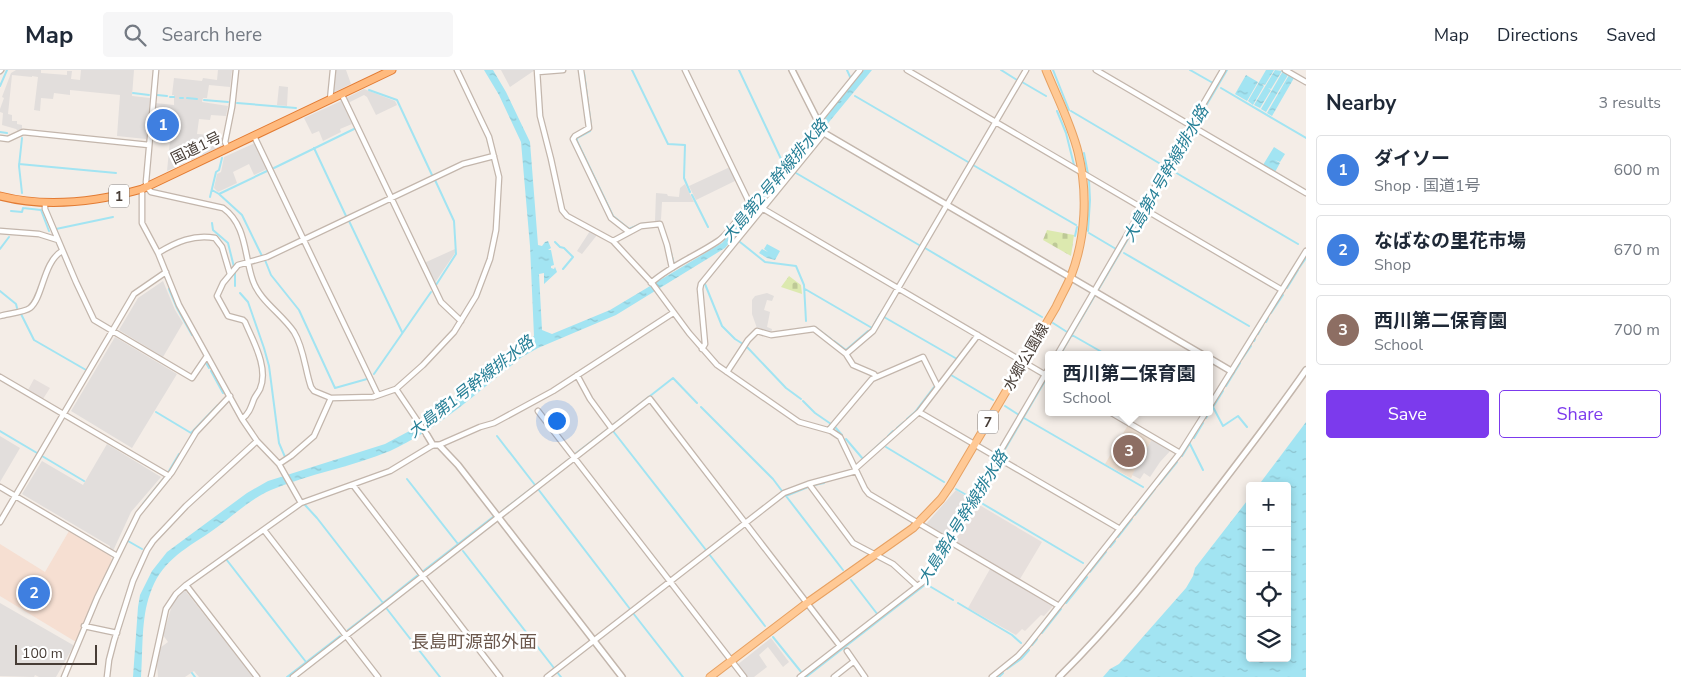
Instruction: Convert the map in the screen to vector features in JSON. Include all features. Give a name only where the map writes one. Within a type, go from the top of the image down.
[{"type":"highway","name":"国道1号","points":[[0,196],[45,203],[120,196],[144,188],[392,70]]},
{"type":"main road","name":"水郷公園線","points":[[710,677],[807,603],[918,524],[946,492],[1056,306],[1070,277],[1080,243],[1084,221],[1084,188],[1078,151],[1072,132],[1046,70]]},
{"type":"street","points":[[156,70],[142,223],[158,253],[179,304],[242,418],[257,442],[285,474],[301,503]]},
{"type":"street","points":[[228,148],[226,142],[236,70]]},
{"type":"street","points":[[330,100],[333,70]]},
{"type":"street","points":[[144,188],[151,192],[218,206],[227,210],[239,227],[246,261],[258,292],[295,333],[311,388],[314,391],[331,398],[373,397],[396,389],[423,365],[461,322],[476,296],[490,259],[496,230],[499,177],[494,156],[489,137],[457,70]]},
{"type":"street","points":[[563,70],[538,71],[540,116],[562,210],[569,218],[613,241],[658,291],[673,313],[717,365],[799,422],[829,430],[840,437],[869,494],[1059,606]]},
{"type":"street","points":[[581,70],[589,128],[573,139],[611,218],[629,232]]},
{"type":"street","points":[[685,70],[748,200],[1045,374]]},
{"type":"street","points":[[792,70],[824,132],[1196,351]]},
{"type":"street","points":[[818,122],[860,70]]},
{"type":"street","points":[[907,70],[1282,290]]},
{"type":"street","points":[[846,354],[873,331],[1026,70]]},
{"type":"street","points":[[1096,70],[1306,193]]},
{"type":"street","points":[[1060,351],[1097,292],[1223,70]]},
{"type":"street","points":[[1285,70],[1306,82]]},
{"type":"street","points":[[342,95],[440,302],[461,322]]},
{"type":"street","points":[[0,138],[8,139],[23,132],[149,145]]},
{"type":"street","points":[[702,349],[705,344],[700,287],[761,208],[824,132]]},
{"type":"street","points":[[254,136],[378,395]]},
{"type":"street","points":[[242,418],[249,412],[256,394],[260,391],[262,375],[259,358],[245,322],[228,316],[217,296],[219,289],[238,265],[246,261],[267,257],[463,164],[494,156]]},
{"type":"street","points":[[651,283],[661,273],[721,238],[752,202]]},
{"type":"street","points":[[45,203],[45,208],[62,251],[91,317],[97,323],[192,378],[207,356]]},
{"type":"street","points":[[613,241],[641,226],[660,224],[672,268]]},
{"type":"street","points":[[0,231],[39,234],[58,240]]},
{"type":"street","points":[[158,253],[191,238],[215,238],[222,247],[230,274]]},
{"type":"street","points":[[0,316],[30,308],[38,297],[43,279],[57,254],[62,251]]},
{"type":"street","points":[[1213,400],[1306,251]]},
{"type":"street","points":[[0,522],[134,294],[166,272]]},
{"type":"street","points":[[151,677],[166,610],[176,594],[257,533],[301,503],[390,471],[432,445],[439,445],[494,423],[553,391],[673,313]]},
{"type":"street","points":[[727,372],[748,340],[757,331],[771,335],[814,329],[846,354],[853,365],[874,374],[876,377]]},
{"type":"street","points":[[547,677],[784,493],[856,470],[919,412],[978,335]]},
{"type":"street","points":[[829,430],[872,379],[923,357],[938,387]]},
{"type":"street","points":[[1213,360],[1231,371]]},
{"type":"street","points":[[1059,677],[1130,600],[1167,555],[1306,370]]},
{"type":"street","points":[[576,376],[612,429]]},
{"type":"street","points":[[0,377],[169,476]]},
{"type":"street","points":[[800,677],[924,581],[1045,378]]},
{"type":"street","points":[[396,389],[432,445]]},
{"type":"street","points":[[64,677],[84,626],[138,514],[169,476],[196,432],[230,396]]},
{"type":"street","points":[[278,464],[291,456],[314,436],[331,398]]},
{"type":"street","points":[[293,677],[650,399],[840,646]]},
{"type":"street","points":[[538,411],[744,677]]},
{"type":"street","points":[[919,412],[1120,529]]},
{"type":"street","points":[[1117,416],[1180,453]]},
{"type":"street","points":[[992,677],[1018,656],[1059,606],[1180,453],[1203,416]]},
{"type":"street","points":[[108,677],[109,660],[133,581],[142,559],[153,541],[186,506],[257,442]]},
{"type":"street","points":[[439,445],[458,465],[622,677]]},
{"type":"street","points":[[809,484],[853,543],[893,564],[917,586]]},
{"type":"street","points":[[353,485],[500,677]]},
{"type":"street","points":[[0,487],[117,556]]},
{"type":"street","points":[[264,530],[378,677]]},
{"type":"street","points":[[186,585],[257,677]]},
{"type":"street","points":[[84,626],[117,633]]},
{"type":"street","points":[[847,651],[865,677]]},
{"type":"street","points":[[834,677],[854,662]]},
{"type":"shaded area","points":[[16,70],[41,70],[41,73],[67,75],[67,71],[72,71],[71,79],[80,80],[81,70],[134,70],[132,96],[150,98],[146,139],[117,136],[120,95],[70,90],[70,95],[54,93],[53,99],[41,98],[40,111],[34,110],[38,77],[32,76],[12,75],[8,114],[12,115],[12,121],[17,121],[17,124],[22,125],[22,130],[18,131],[2,125],[3,113],[0,112],[0,109],[4,98],[2,97],[11,73]]},
{"type":"shaded area","points":[[218,70],[232,70],[230,87],[209,85],[207,98],[203,98],[202,102],[228,106],[226,116],[211,115],[210,120],[199,119],[197,134],[222,136],[221,147],[167,171],[173,111],[155,109],[155,103],[174,105],[174,95],[172,95],[174,78],[202,81],[203,78],[217,80]]},
{"type":"shaded area","points":[[335,70],[346,70],[351,84],[333,93]]},
{"type":"shaded area","points":[[501,70],[535,70],[510,87]]},
{"type":"shaded area","points":[[279,86],[288,87],[287,106],[277,105]]},
{"type":"shaded area","points":[[364,89],[395,101],[397,105],[376,115],[367,97],[364,95],[348,103],[346,98]]},
{"type":"shaded area","points":[[341,101],[352,124],[340,129],[341,132],[323,141],[319,131],[312,134],[304,118]]},
{"type":"shaded area","points":[[255,143],[267,169],[254,175],[249,164],[233,172],[237,183],[218,192],[214,188],[217,174],[221,172],[224,157]]},
{"type":"shaded area","points":[[730,167],[737,180],[696,200],[689,186]]},
{"type":"shaded area","points":[[685,184],[694,202],[662,202],[661,219],[660,221],[655,221],[656,193],[679,197],[680,188]]},
{"type":"shaded area","points":[[590,231],[597,235],[582,254],[577,251]]},
{"type":"shaded area","points":[[455,249],[455,253],[434,284],[424,263]]},
{"type":"shaded area","points":[[163,281],[175,310],[183,323],[163,357],[119,330],[138,298]]},
{"type":"shaded area","points":[[767,293],[774,296],[772,301],[767,300],[764,310],[770,312],[767,327],[772,329],[771,334],[758,331],[752,314],[752,300],[755,296]]},
{"type":"shaded area","points":[[115,337],[177,374],[132,448],[71,411]]},
{"type":"shaded area","points":[[34,379],[50,388],[43,399],[28,390]]},
{"type":"shaded area","points":[[1128,425],[1152,439],[1131,478],[1105,464]]},
{"type":"shaded area","points":[[0,436],[20,448],[0,482]]},
{"type":"shaded area","points":[[1152,439],[1171,450],[1150,477],[1144,473],[1140,479],[1132,475]]},
{"type":"shaded area","points":[[107,444],[161,477],[131,512],[113,551],[110,549],[110,546],[22,494],[42,461],[83,485]]},
{"type":"shaded area","points":[[956,490],[970,499],[948,537],[926,524]]},
{"type":"shaded area","points":[[976,503],[1042,542],[1020,579],[954,542]]},
{"type":"shaded area","points":[[69,531],[110,555],[112,560],[94,597],[76,642],[0,596],[0,544],[45,572]]},
{"type":"shaded area","points":[[990,569],[1052,604],[1052,607],[1025,631],[1022,629],[1016,635],[968,608]]},
{"type":"shaded area","points":[[184,589],[253,677],[199,677],[194,671],[185,677],[158,677],[157,666],[160,648],[168,642],[163,635],[173,602]]},
{"type":"shaded area","points":[[0,603],[73,645],[56,677],[39,677],[35,675],[34,677],[0,676]]},
{"type":"shaded area","points":[[771,638],[789,662],[783,667],[768,647],[759,655],[767,667],[754,677],[747,677],[737,665]]},
{"type":"green space","points":[[1047,230],[1074,235],[1071,256],[1043,240]]},
{"type":"green space","points":[[789,276],[801,285],[802,294],[781,287]]},
{"type":"water","points":[[484,70],[493,70],[506,92],[530,142],[538,245],[542,246],[548,241],[551,248],[548,250],[551,250],[554,265],[551,268],[554,269],[555,267],[557,272],[544,284],[544,273],[539,274],[542,330],[552,334],[610,310],[722,243],[864,70],[872,70],[725,248],[616,315],[538,348],[522,357],[459,408],[408,442],[361,462],[300,479],[271,490],[239,510],[174,558],[154,583],[150,594],[144,624],[141,677],[133,677],[140,595],[152,571],[167,552],[247,493],[268,481],[385,444],[415,428],[431,418],[534,336],[530,246],[521,142],[499,95]]},
{"type":"water","points":[[1266,70],[1274,70],[1265,85],[1262,84],[1264,86],[1253,105],[1248,101]]},
{"type":"water","points":[[1275,70],[1282,71],[1271,89],[1268,88],[1271,90],[1260,108],[1254,105]]},
{"type":"water","points":[[1283,71],[1288,75],[1266,112],[1261,109]]},
{"type":"water","points":[[1246,75],[1258,82],[1247,101],[1235,94]]},
{"type":"water","points":[[1289,75],[1294,78],[1272,116],[1267,113]]},
{"type":"water","points":[[1274,147],[1285,154],[1280,162],[1275,160],[1280,163],[1275,172],[1263,165]]},
{"type":"water","points":[[767,244],[780,251],[775,260],[759,253],[762,249],[768,252],[764,249]]},
{"type":"water","points":[[1306,422],[1306,677],[1103,677],[1110,669],[1119,664],[1186,588],[1195,568],[1246,502],[1246,662],[1291,662],[1291,482],[1261,482]]},
{"type":"waterway","points":[[0,86],[7,70]]},
{"type":"waterway","points":[[632,70],[668,144],[685,145],[684,178],[690,192]]},
{"type":"waterway","name":"大島第2号幹線排水路","points":[[739,70],[782,161]]},
{"type":"waterway","points":[[847,70],[851,79]]},
{"type":"waterway","points":[[1001,70],[1017,80]]},
{"type":"waterway","points":[[1053,70],[1069,110]]},
{"type":"waterway","points":[[1190,70],[1213,83]]},
{"type":"waterway","name":"大島第4号幹線排水路","points":[[1062,351],[1227,70]]},
{"type":"waterway","points":[[584,73],[591,126]]},
{"type":"waterway","points":[[1022,82],[1046,96]]},
{"type":"waterway","points":[[1221,88],[1306,138]]},
{"type":"waterway","points":[[369,90],[397,100],[432,175]]},
{"type":"waterway","points":[[133,93],[149,95]]},
{"type":"waterway","points":[[157,95],[167,96]]},
{"type":"waterway","points":[[855,96],[968,162]]},
{"type":"waterway","points":[[187,98],[197,99]]},
{"type":"waterway","points":[[204,100],[228,102]]},
{"type":"waterway","points":[[237,103],[296,108]]},
{"type":"waterway","points":[[1057,111],[1066,133],[1074,165]]},
{"type":"waterway","points":[[1071,111],[1164,166]]},
{"type":"waterway","points":[[274,168],[354,129]]},
{"type":"waterway","points":[[590,131],[577,138],[577,141],[613,216],[629,229],[649,223]]},
{"type":"waterway","points":[[0,132],[7,133]]},
{"type":"waterway","points":[[22,138],[19,166],[22,193]]},
{"type":"waterway","points":[[314,148],[346,216]]},
{"type":"waterway","points":[[1084,153],[1088,174]]},
{"type":"waterway","points":[[210,197],[216,172],[219,170],[222,158]]},
{"type":"waterway","points":[[19,164],[116,173]]},
{"type":"waterway","points":[[973,165],[1076,225]]},
{"type":"waterway","points":[[219,194],[267,171]]},
{"type":"waterway","points":[[1173,171],[1298,244]]},
{"type":"waterway","name":"大島第2号幹線排水路","points":[[796,173],[919,245]]},
{"type":"waterway","points":[[435,180],[454,221],[456,254],[436,285]]},
{"type":"waterway","points":[[1088,231],[1089,180]]},
{"type":"waterway","points":[[212,190],[242,215],[262,256]]},
{"type":"waterway","points":[[692,195],[708,227]]},
{"type":"waterway","points":[[23,208],[41,210],[49,231]]},
{"type":"waterway","points":[[11,211],[22,212],[23,208]]},
{"type":"waterway","points":[[56,229],[113,217]]},
{"type":"waterway","points":[[349,221],[402,332]]},
{"type":"waterway","points":[[212,223],[213,230],[228,243],[234,267]]},
{"type":"waterway","points":[[661,223],[667,239]]},
{"type":"waterway","points":[[1075,236],[1077,227]]},
{"type":"waterway","points":[[1089,233],[1116,249]]},
{"type":"waterway","points":[[0,249],[9,237]]},
{"type":"waterway","points":[[555,242],[573,257],[563,269]]},
{"type":"waterway","name":"大島第2号幹線排水路","points":[[740,242],[765,262],[796,266],[804,285],[806,321]]},
{"type":"waterway","points":[[925,248],[1042,317]]},
{"type":"waterway","points":[[671,253],[674,264]]},
{"type":"waterway","points":[[1124,253],[1249,326]]},
{"type":"waterway","points":[[1299,268],[1306,258]]},
{"type":"waterway","points":[[265,260],[271,275],[299,310],[335,388],[367,379]]},
{"type":"waterway","points":[[1287,288],[1298,270]]},
{"type":"waterway","points":[[235,271],[235,286]]},
{"type":"waterway","points":[[705,284],[722,326],[743,344]]},
{"type":"waterway","points":[[169,289],[192,335]]},
{"type":"waterway","points":[[805,289],[872,328],[880,314]]},
{"type":"waterway","points":[[0,291],[16,304],[17,308]]},
{"type":"waterway","points":[[374,374],[431,292]]},
{"type":"waterway","points":[[240,293],[248,302],[269,366],[279,443],[285,457]]},
{"type":"waterway","points":[[1271,313],[1283,295]]},
{"type":"waterway","points":[[21,314],[34,340],[86,370]]},
{"type":"waterway","points":[[884,317],[957,359]]},
{"type":"waterway","points":[[1266,322],[1268,318]]},
{"type":"waterway","points":[[1053,323],[1067,332]]},
{"type":"waterway","points":[[1258,334],[1263,325]]},
{"type":"waterway","points":[[815,327],[831,339]]},
{"type":"waterway","points":[[834,341],[846,350],[868,331]]},
{"type":"waterway","points":[[1072,335],[1100,351]]},
{"type":"waterway","points":[[1242,359],[1251,346]]},
{"type":"waterway","points":[[747,347],[786,388],[801,399]]},
{"type":"waterway","points":[[205,361],[209,368]]},
{"type":"waterway","points":[[1226,386],[1240,363]]},
{"type":"waterway","points":[[211,371],[223,393]]},
{"type":"waterway","points":[[951,375],[993,400]]},
{"type":"waterway","points":[[613,425],[673,378],[697,403]]},
{"type":"waterway","name":"大島第4号幹線排水路","points":[[806,677],[926,584],[1045,381]]},
{"type":"waterway","points":[[907,419],[915,412],[934,387]]},
{"type":"waterway","points":[[1213,407],[1223,391]]},
{"type":"waterway","points":[[803,401],[815,413],[831,424]]},
{"type":"waterway","points":[[156,412],[191,433],[218,405]]},
{"type":"waterway","points":[[1005,406],[1019,415]]},
{"type":"waterway","points":[[701,407],[773,479],[782,491]]},
{"type":"waterway","points":[[1213,407],[1223,426],[1238,416],[1247,427]]},
{"type":"waterway","points":[[1024,418],[1143,487]]},
{"type":"waterway","points":[[897,428],[904,422]]},
{"type":"waterway","points":[[1194,438],[1203,423]]},
{"type":"waterway","points":[[835,427],[842,435]]},
{"type":"waterway","points":[[575,454],[608,429]]},
{"type":"waterway","points":[[0,431],[37,453]]},
{"type":"waterway","points":[[613,431],[706,550]]},
{"type":"waterway","points":[[888,436],[893,431]]},
{"type":"waterway","points":[[497,436],[535,485]]},
{"type":"waterway","points":[[846,439],[863,459],[885,439]]},
{"type":"waterway","points":[[1182,456],[1190,443]]},
{"type":"waterway","points":[[1190,444],[1203,470]]},
{"type":"waterway","points":[[886,447],[944,482]]},
{"type":"waterway","points":[[169,471],[179,454]]},
{"type":"waterway","points":[[42,456],[84,481]]},
{"type":"waterway","points":[[501,512],[571,458]]},
{"type":"waterway","points":[[1159,484],[1177,462]]},
{"type":"waterway","points":[[143,504],[165,477]]},
{"type":"waterway","points":[[407,479],[458,544]]},
{"type":"waterway","points":[[814,485],[824,483]]},
{"type":"waterway","points":[[808,487],[786,496],[843,570]]},
{"type":"waterway","points":[[538,489],[630,609]]},
{"type":"waterway","points":[[956,489],[970,497]]},
{"type":"waterway","points":[[1135,515],[1155,489]]},
{"type":"waterway","points":[[978,501],[1083,563]]},
{"type":"waterway","points":[[305,505],[383,603],[418,575]]},
{"type":"waterway","points":[[422,572],[493,517]]},
{"type":"waterway","points":[[1118,537],[1132,519]]},
{"type":"waterway","points":[[128,541],[142,549]]},
{"type":"waterway","points":[[1110,547],[1115,541]]},
{"type":"waterway","points":[[463,551],[554,668]]},
{"type":"waterway","points":[[1090,572],[1106,552]]},
{"type":"waterway","points":[[709,554],[765,626]]},
{"type":"waterway","points":[[226,559],[306,662]]},
{"type":"waterway","points":[[1066,603],[1087,577]]},
{"type":"waterway","points":[[851,580],[878,615]]},
{"type":"waterway","points":[[926,584],[953,600]]},
{"type":"waterway","points":[[348,630],[383,603]]},
{"type":"waterway","points":[[958,603],[1012,635],[1021,643]]},
{"type":"waterway","points":[[387,609],[440,677]]},
{"type":"waterway","points":[[1042,633],[1061,609]]},
{"type":"waterway","points":[[633,613],[683,677]]},
{"type":"waterway","points":[[287,677],[340,636]]},
{"type":"waterway","points":[[773,637],[802,673]]},
{"type":"waterway","points":[[1032,645],[1037,639]]},
{"type":"waterway","points":[[1007,669],[1021,659],[1029,650]]},
{"type":"waterway","points":[[557,672],[561,677]]},
{"type":"waterway","points":[[192,673],[195,677]]},
{"type":"waterway","points":[[999,677],[1003,673]]},
{"type":"place","name":"ダイソー","points":[[163,125]]},
{"type":"place","name":"西川第二保育園","points":[[1129,451]]},
{"type":"place","name":"なばなの里花市場","points":[[34,593]]},
{"type":"district","name":"長島町源部外面","points":[[474,642]]},
{"type":"water label","name":"大島第1号幹線排水路","points":[[471,387]]}]
